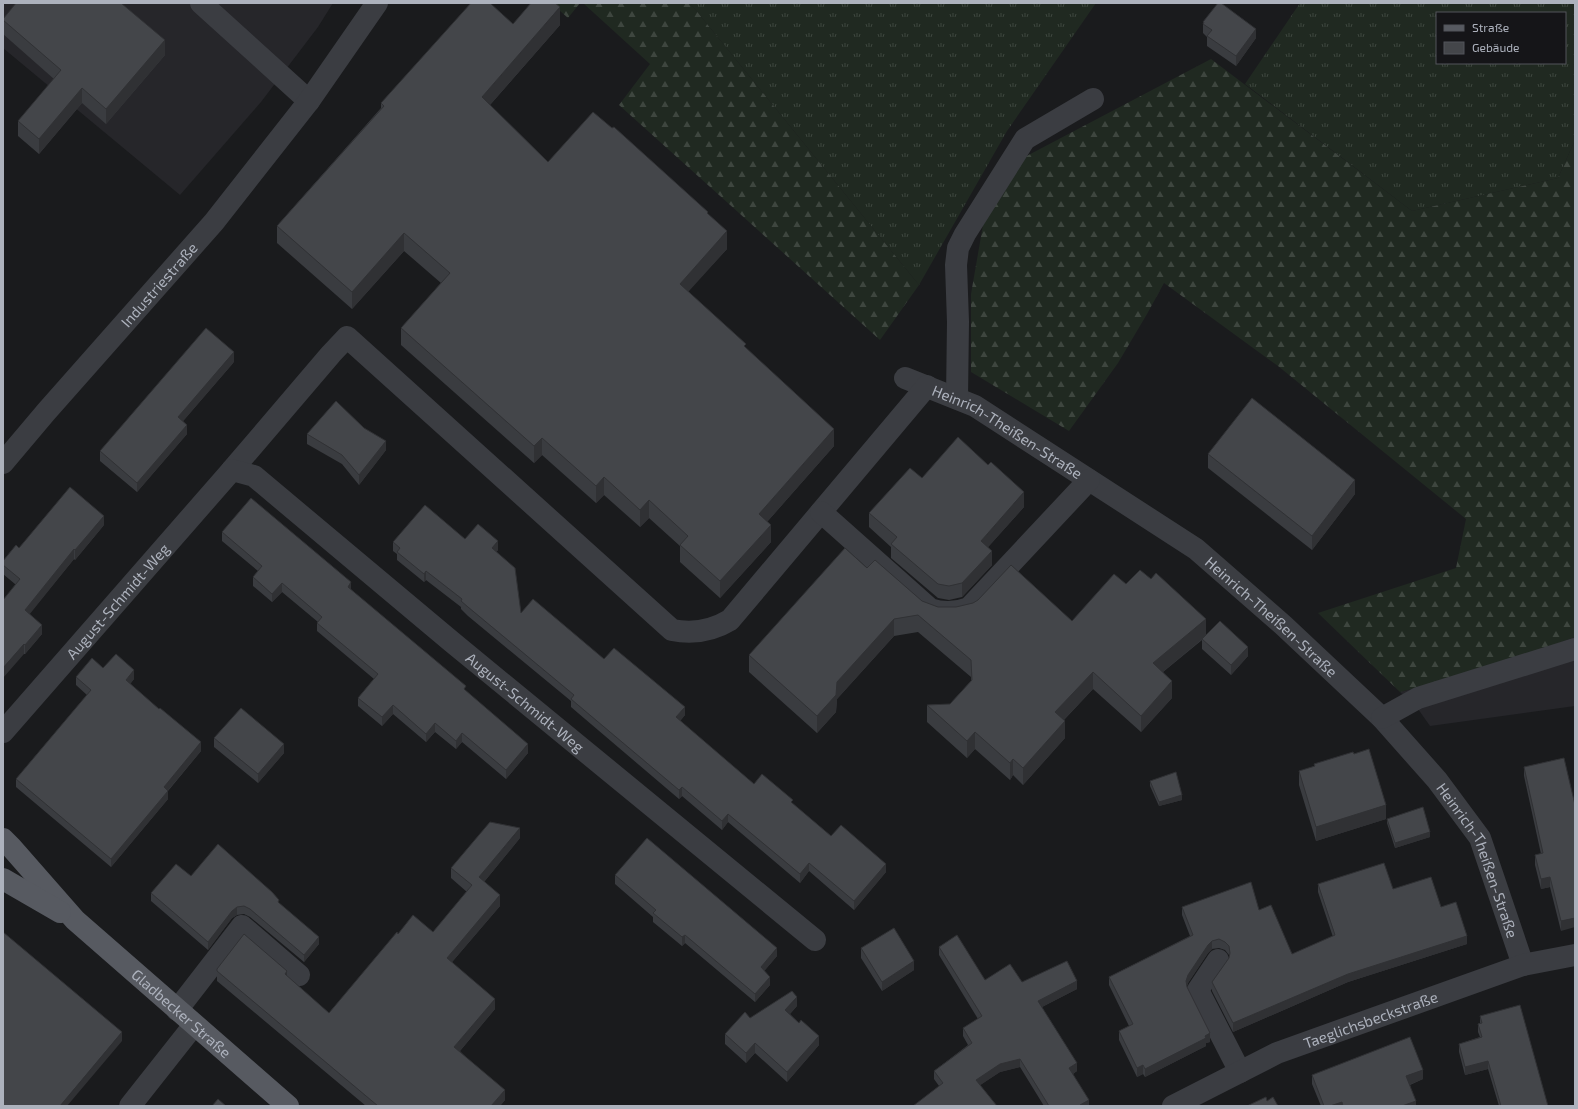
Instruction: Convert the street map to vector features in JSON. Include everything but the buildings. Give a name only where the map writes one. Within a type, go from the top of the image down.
[{"type":"main road","name":"Gladbecker Straße","points":[[3,839],[12,847],[74,920],[288,1106]]},
{"type":"main road","name":"Gladbecker Straße","points":[[3,879],[74,920]]},
{"type":"street","points":[[201,3],[309,101]]},
{"type":"street","name":"Industriestraße","points":[[3,463],[46,412],[214,222],[309,101],[377,3]]},
{"type":"street","points":[[957,398],[958,322],[956,265],[958,248],[965,234],[1025,138],[1093,100]]},
{"type":"street","name":"August-Schmidt-Weg","points":[[3,732],[347,337],[672,630],[687,633],[707,630],[719,627],[730,620],[821,512]]},
{"type":"street","name":"Heinrich-Theißen-Straße","points":[[905,378],[975,406],[1196,549],[1283,625],[1382,718],[1437,780],[1480,838],[1523,965]]},
{"type":"street","points":[[927,386],[821,512],[930,609],[937,612],[958,612],[969,608],[1089,480]]},
{"type":"street","name":"August-Schmidt-Weg","points":[[232,470],[254,476],[458,647],[815,940]]},
{"type":"street","points":[[1382,718],[1418,698],[1575,649]]},
{"type":"street","points":[[177,1010],[242,926],[299,975]]},
{"type":"street","name":"Taeglichsbeckstraße","points":[[1173,1106],[1277,1053],[1523,965],[1575,955]]},
{"type":"street","points":[[1218,960],[1198,990],[1240,1072]]},
{"type":"street","points":[[130,1106],[194,1025]]},
{"type":"shaded area","points":[[3,3],[333,3],[318,27],[261,102],[180,195],[3,48]]},
{"type":"shaded area","points":[[1575,637],[1575,706],[1430,726],[1418,709],[1400,692],[1485,670]]},
{"type":"green space","points":[[551,3],[580,3],[568,18]]},
{"type":"green space","points":[[583,3],[690,3],[919,285],[880,340],[619,105],[650,64]]},
{"type":"green space","points":[[690,3],[1096,3],[1007,131],[919,285]]},
{"type":"green space","points":[[1300,3],[1575,3],[1575,140],[1558,178],[1412,211],[1245,84]]},
{"type":"green space","points":[[1211,59],[1412,211],[1558,178],[1575,140],[1575,637],[1485,670],[1400,692],[1318,613],[1456,568],[1466,519],[1278,366],[1164,283],[1118,363],[1069,431],[971,372],[971,294],[983,225],[1019,160]]}]
